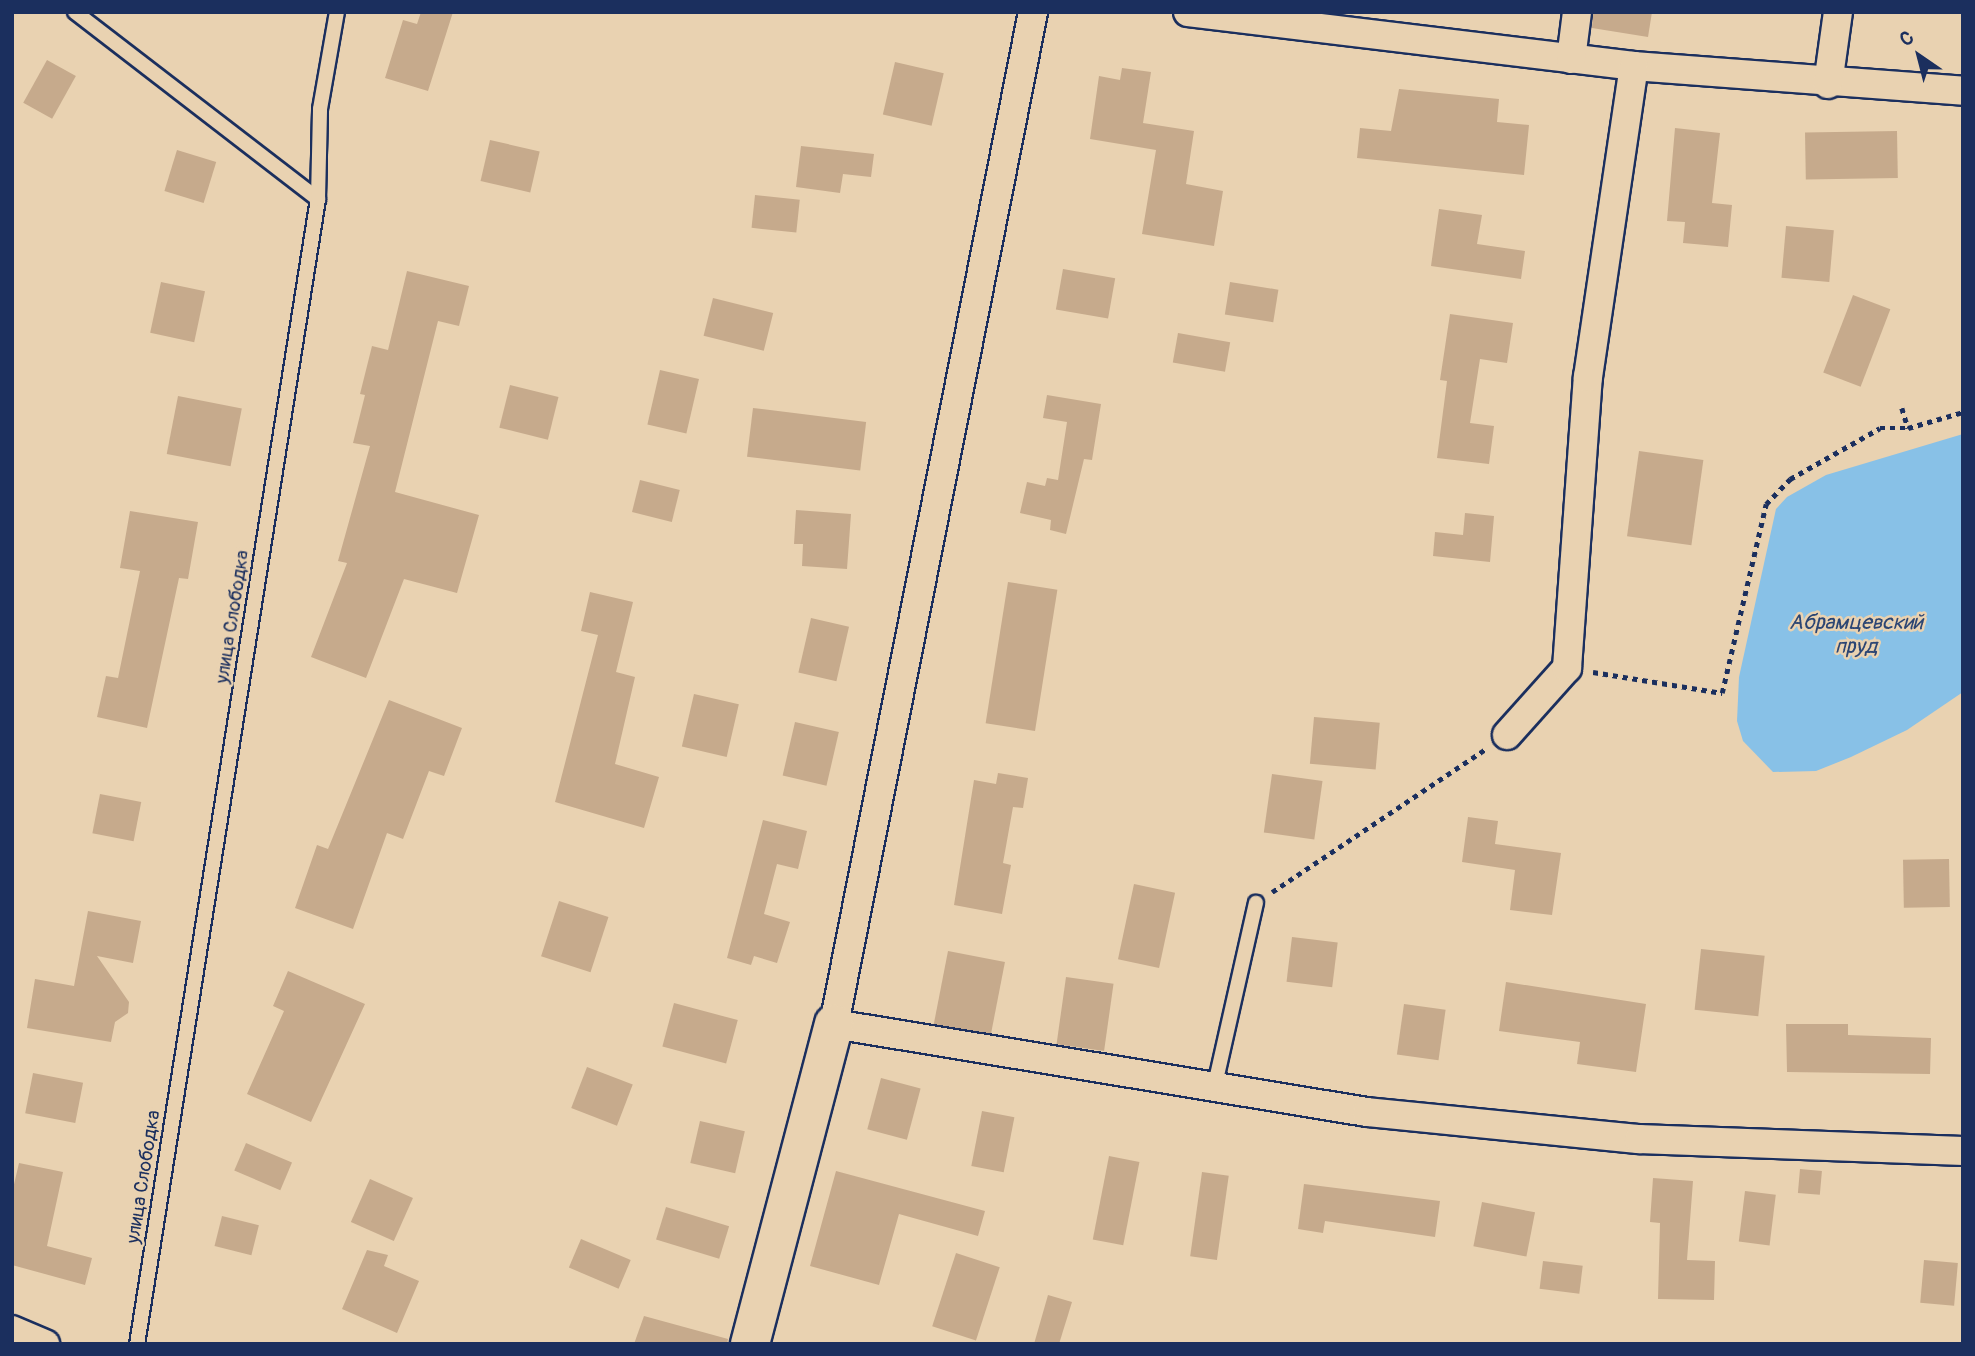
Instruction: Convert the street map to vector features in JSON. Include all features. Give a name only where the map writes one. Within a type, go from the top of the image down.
[{"type":"street","points":[[750,1344],[834,1024],[1033,12]]},
{"type":"street","points":[[1188,12],[1322,21],[1634,66],[1828,84],[1963,91]]},
{"type":"street","points":[[1571,59],[1577,12]]},
{"type":"street","points":[[1828,84],[1838,12]]},
{"type":"street","points":[[1507,735],[1567,668],[1588,377],[1634,66]]},
{"type":"street","points":[[834,1024],[1214,1090],[1367,1112],[1639,1139],[1963,1151]]},
{"type":"street","points":[[12,1330],[45,1344]]},
{"type":"lane","points":[[75,12],[318,199]]},
{"type":"lane","name":"улица Слободка","points":[[137,1344],[318,199],[320,109],[337,12]]},
{"type":"lane","points":[[1214,1090],[1256,903]]},
{"type":"path","points":[[1902,408],[1908,428]]},
{"type":"path","points":[[1567,668],[1722,693],[1766,504],[1790,478],[1880,428],[1908,428],[1963,412]]},
{"type":"path","points":[[1256,903],[1507,735]]},
{"type":"water","name":"Абрамцевский пруд","points":[[1963,434],[1963,692],[1907,730],[1851,757],[1816,771],[1773,772],[1743,741],[1737,721],[1739,677],[1776,509],[1787,497],[1826,475]]},
{"type":"building","points":[[421,12],[453,12],[428,91],[385,78],[403,20],[417,24]]},
{"type":"building","points":[[1593,12],[1652,12],[1648,37],[1592,28]]},
{"type":"building","points":[[47,60],[76,76],[52,119],[23,103]]},
{"type":"building","points":[[895,62],[944,73],[932,126],[883,115]]},
{"type":"building","points":[[1122,68],[1151,72],[1143,123],[1194,131],[1186,184],[1223,191],[1214,246],[1142,234],[1156,150],[1090,139],[1099,76],[1120,80]]},
{"type":"building","points":[[1399,89],[1499,99],[1497,122],[1529,125],[1524,175],[1357,158],[1360,128],[1391,131]]},
{"type":"building","points":[[1675,128],[1720,133],[1712,203],[1732,205],[1728,247],[1683,243],[1685,222],[1667,221]]},
{"type":"building","points":[[1897,131],[1898,178],[1806,180],[1805,133]]},
{"type":"building","points":[[490,140],[540,151],[530,192],[481,181]]},
{"type":"building","points":[[801,146],[874,154],[871,177],[843,174],[840,193],[796,187]]},
{"type":"building","points":[[177,150],[216,162],[204,203],[164,191]]},
{"type":"building","points":[[755,195],[800,200],[796,233],[752,228]]},
{"type":"building","points":[[1439,209],[1482,215],[1477,244],[1525,251],[1521,279],[1431,266]]},
{"type":"building","points":[[1786,226],[1834,230],[1829,282],[1781,278]]},
{"type":"building","points":[[1063,269],[1115,278],[1108,319],[1056,309]]},
{"type":"building","points":[[407,271],[469,286],[459,326],[438,321],[395,492],[479,515],[457,593],[404,579],[366,678],[311,657],[347,563],[338,561],[370,446],[353,443],[365,395],[360,394],[372,346],[388,350]]},
{"type":"building","points":[[161,282],[205,291],[194,342],[150,333]]},
{"type":"building","points":[[1230,282],[1278,290],[1273,322],[1225,315]]},
{"type":"building","points":[[1853,295],[1890,309],[1861,387],[1823,372]]},
{"type":"building","points":[[713,298],[773,313],[764,351],[704,336]]},
{"type":"building","points":[[1450,314],[1513,323],[1507,363],[1480,359],[1470,423],[1494,426],[1489,464],[1437,458],[1447,381],[1440,380]]},
{"type":"building","points":[[1178,333],[1230,342],[1225,372],[1173,363]]},
{"type":"building","points":[[660,370],[699,379],[686,434],[647,425]]},
{"type":"building","points":[[510,385],[559,397],[548,440],[499,428]]},
{"type":"building","points":[[1047,395],[1101,404],[1092,460],[1084,459],[1066,534],[1050,530],[1051,520],[1020,513],[1027,482],[1045,486],[1047,478],[1058,480],[1067,422],[1043,418]]},
{"type":"building","points":[[178,396],[242,408],[231,466],[167,454]]},
{"type":"building","points":[[753,408],[866,422],[860,471],[747,457]]},
{"type":"building","points":[[1639,451],[1703,460],[1691,545],[1627,536]]},
{"type":"building","points":[[640,480],[680,490],[672,522],[632,512]]},
{"type":"building","points":[[796,510],[851,514],[847,569],[802,566],[803,544],[794,544]]},
{"type":"building","points":[[130,511],[198,522],[188,579],[179,578],[147,728],[97,717],[106,676],[118,678],[140,571],[120,568]]},
{"type":"building","points":[[1465,513],[1494,516],[1490,562],[1433,556],[1435,532],[1463,535]]},
{"type":"building","points":[[1008,582],[1057,590],[1035,731],[986,723]]},
{"type":"building","points":[[590,592],[633,602],[616,672],[635,677],[615,764],[659,777],[644,828],[555,802],[598,635],[581,631]]},
{"type":"building","points":[[811,618],[849,627],[836,681],[798,673]]},
{"type":"building","points":[[694,694],[739,704],[727,757],[682,747]]},
{"type":"building","points":[[389,700],[462,728],[444,776],[429,771],[403,839],[387,833],[353,929],[295,908],[317,845],[328,849]]},
{"type":"building","points":[[1314,717],[1380,723],[1376,770],[1310,764]]},
{"type":"building","points":[[795,722],[839,732],[826,786],[783,776]]},
{"type":"building","points":[[998,773],[1028,778],[1023,808],[1013,807],[1003,863],[1011,865],[1002,914],[954,905],[974,780],[996,784]]},
{"type":"building","points":[[1272,774],[1323,781],[1314,840],[1264,832]]},
{"type":"building","points":[[100,794],[141,802],[134,841],[92,833]]},
{"type":"building","points":[[1468,817],[1498,821],[1495,844],[1561,853],[1552,915],[1510,910],[1515,870],[1462,862]]},
{"type":"building","points":[[763,820],[807,831],[798,869],[777,864],[764,914],[790,922],[777,963],[754,956],[751,965],[727,958]]},
{"type":"building","points":[[1949,859],[1950,907],[1904,908],[1903,860]]},
{"type":"building","points":[[1134,884],[1175,893],[1159,968],[1118,959]]},
{"type":"building","points":[[559,901],[608,917],[591,972],[541,956]]},
{"type":"building","points":[[88,911],[141,921],[133,963],[97,956],[129,1002],[128,1013],[115,1022],[111,1042],[27,1028],[35,979],[74,986]]},
{"type":"building","points":[[1292,937],[1338,943],[1332,987],[1287,982]]},
{"type":"building","points":[[1701,949],[1765,956],[1758,1016],[1695,1010]]},
{"type":"building","points":[[948,951],[1005,962],[991,1036],[934,1025]]},
{"type":"building","points":[[288,971],[365,1004],[311,1122],[247,1094],[284,1011],[273,1006]]},
{"type":"building","points":[[1066,977],[1114,984],[1104,1051],[1057,1044]]},
{"type":"building","points":[[1506,982],[1646,1004],[1636,1072],[1577,1064],[1580,1042],[1499,1031]]},
{"type":"building","points":[[674,1003],[738,1020],[726,1064],[662,1046]]},
{"type":"building","points":[[1404,1004],[1446,1010],[1438,1060],[1397,1055]]},
{"type":"building","points":[[1786,1024],[1848,1024],[1848,1035],[1931,1038],[1930,1074],[1787,1072]]},
{"type":"building","points":[[587,1067],[633,1085],[617,1126],[571,1108]]},
{"type":"building","points":[[33,1073],[83,1083],[75,1123],[25,1113]]},
{"type":"building","points":[[881,1078],[921,1089],[907,1140],[867,1129]]},
{"type":"building","points":[[982,1111],[1014,1117],[1004,1172],[971,1166]]},
{"type":"building","points":[[700,1121],[745,1131],[735,1173],[690,1163]]},
{"type":"building","points":[[246,1143],[292,1163],[280,1190],[234,1171]]},
{"type":"building","points":[[1109,1156],[1139,1162],[1123,1245],[1093,1239]]},
{"type":"building","points":[[19,1163],[63,1172],[47,1246],[92,1258],[85,1285],[12,1265],[12,1193]]},
{"type":"building","points":[[1800,1169],[1822,1171],[1820,1195],[1798,1193]]},
{"type":"building","points":[[836,1171],[985,1211],[978,1236],[899,1214],[879,1285],[810,1266]]},
{"type":"building","points":[[1202,1172],[1229,1176],[1217,1260],[1190,1256]]},
{"type":"building","points":[[1653,1178],[1693,1181],[1687,1260],[1715,1261],[1714,1300],[1658,1299],[1660,1223],[1650,1222]]},
{"type":"building","points":[[370,1179],[413,1198],[394,1241],[351,1222]]},
{"type":"building","points":[[1304,1184],[1440,1201],[1435,1237],[1325,1221],[1323,1233],[1298,1229]]},
{"type":"building","points":[[1745,1191],[1776,1195],[1770,1245],[1739,1242]]},
{"type":"building","points":[[1482,1202],[1535,1212],[1526,1256],[1473,1246]]},
{"type":"building","points":[[666,1207],[729,1226],[719,1259],[656,1240]]},
{"type":"building","points":[[222,1216],[259,1225],[251,1255],[215,1246]]},
{"type":"building","points":[[581,1239],[631,1260],[619,1289],[569,1268]]},
{"type":"building","points":[[367,1250],[388,1255],[384,1266],[419,1281],[397,1333],[342,1309]]},
{"type":"building","points":[[956,1253],[1000,1267],[976,1340],[932,1326]]},
{"type":"building","points":[[1924,1260],[1958,1263],[1954,1306],[1920,1303]]},
{"type":"building","points":[[1543,1261],[1583,1266],[1579,1294],[1540,1289]]},
{"type":"building","points":[[1048,1295],[1072,1302],[1059,1344],[1034,1344]]},
{"type":"building","points":[[644,1316],[728,1339],[727,1344],[634,1344]]}]
